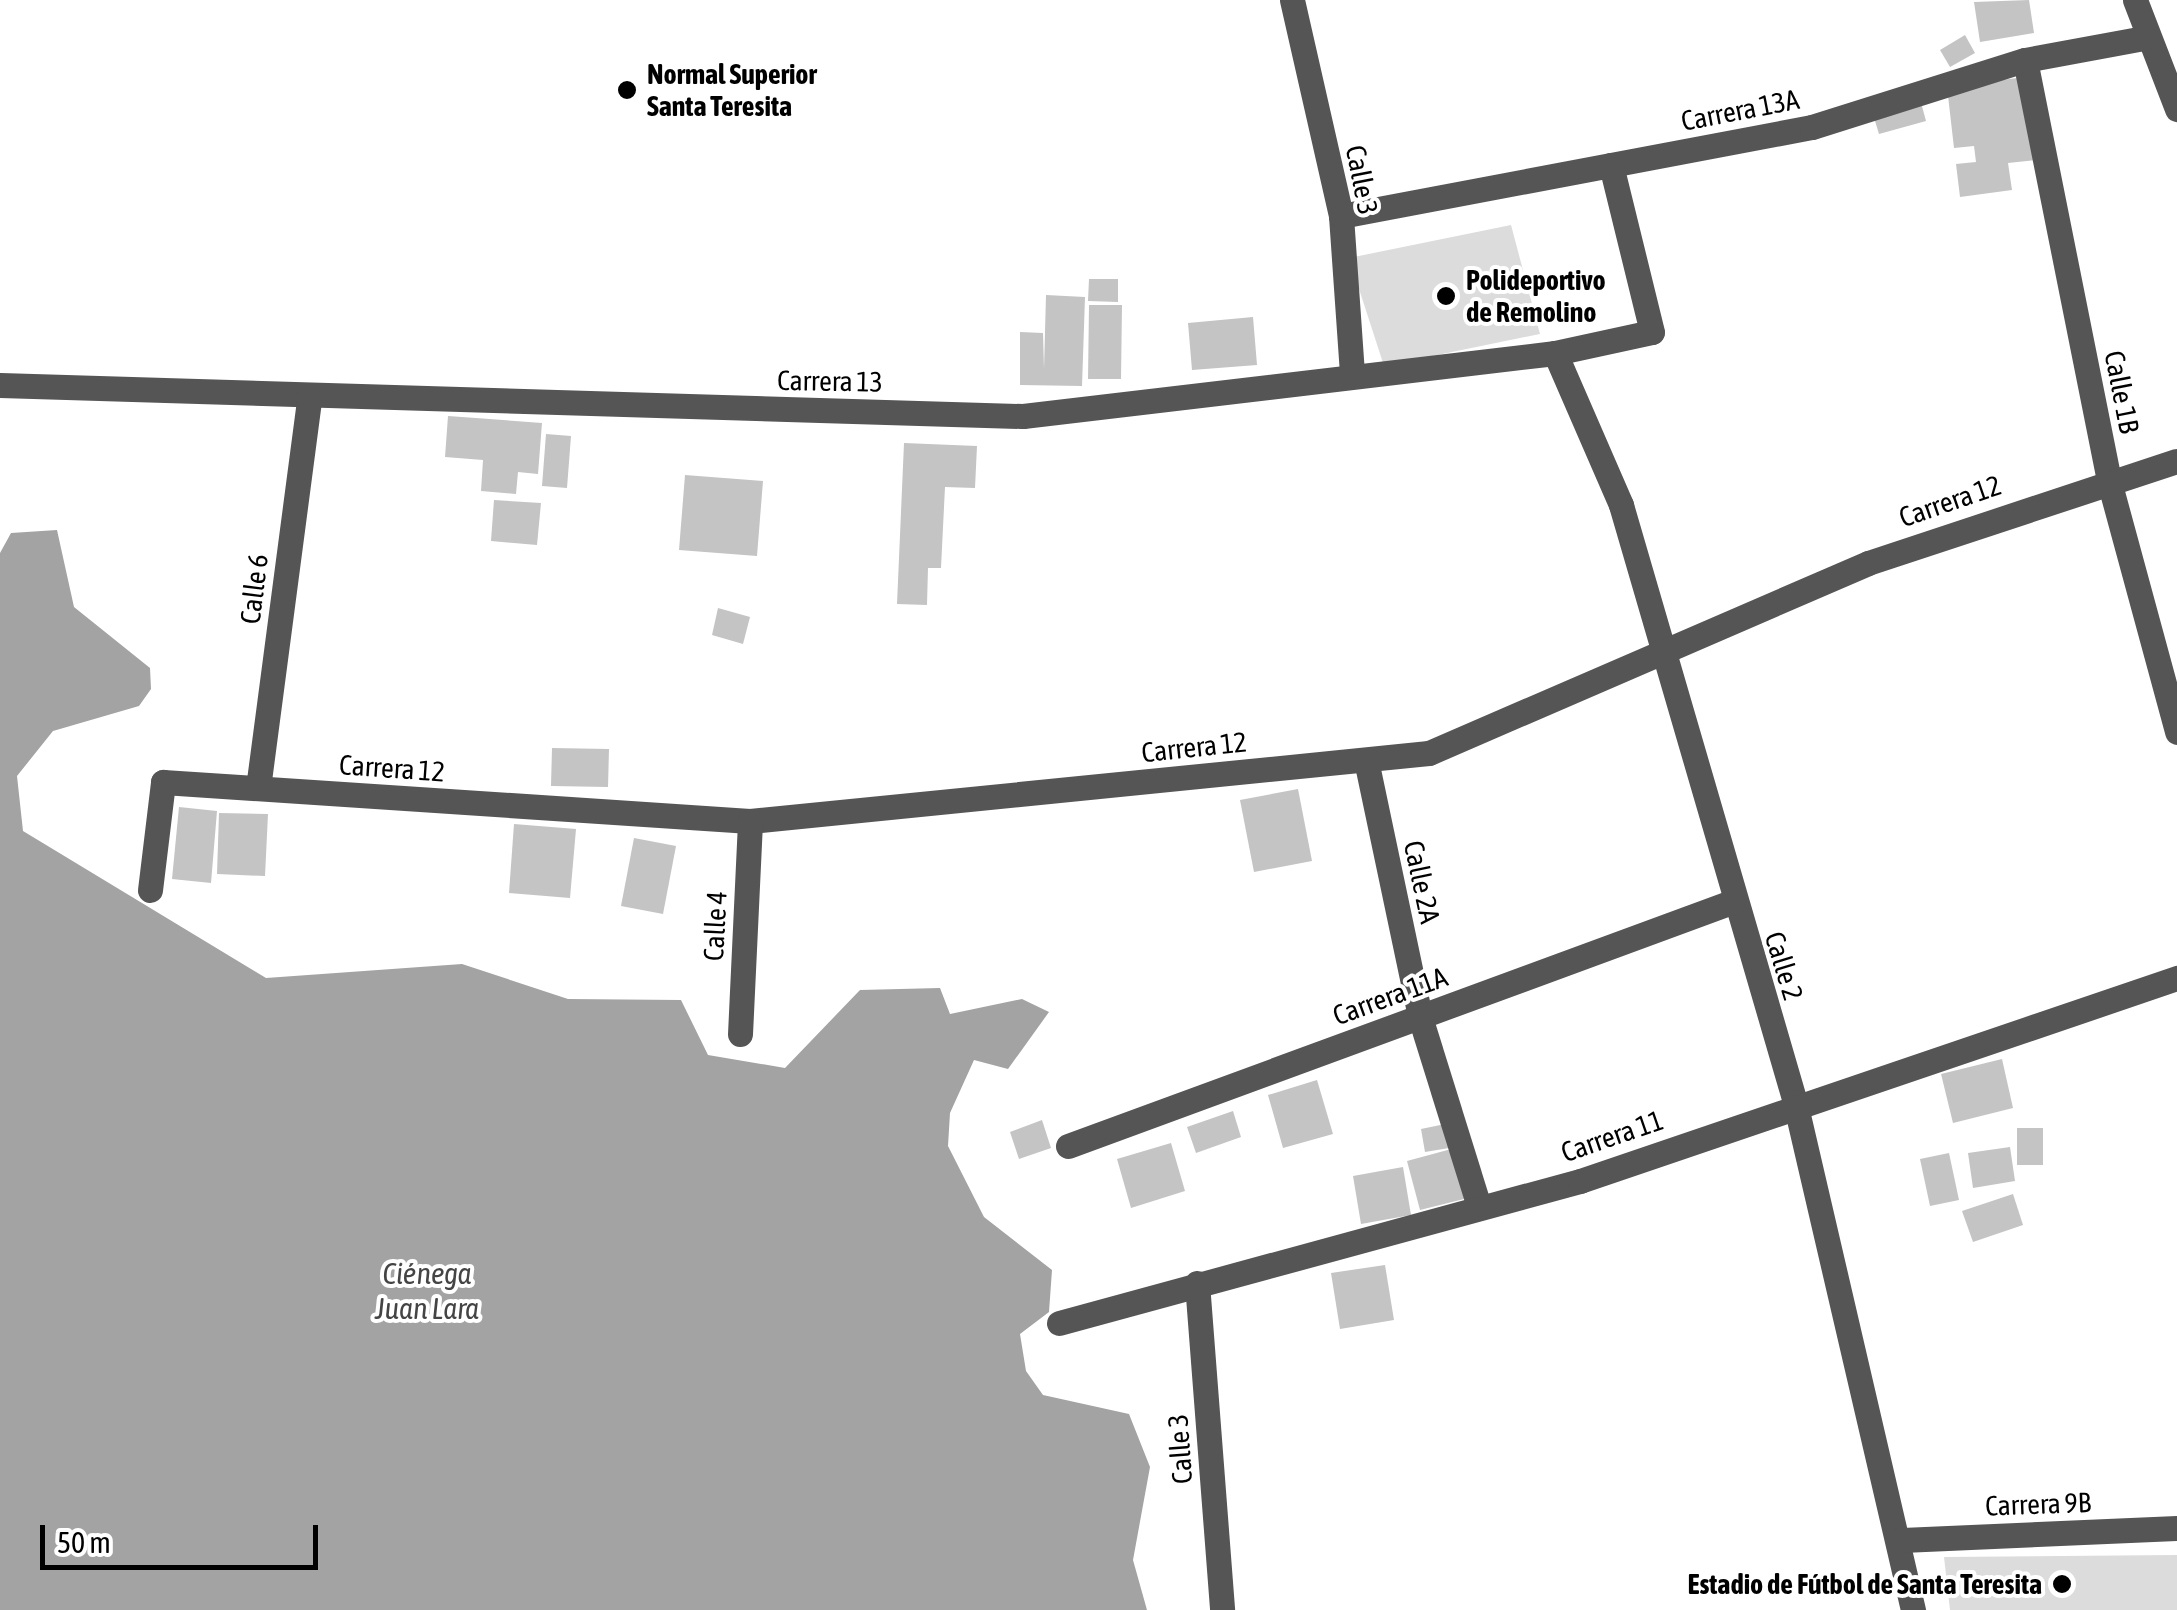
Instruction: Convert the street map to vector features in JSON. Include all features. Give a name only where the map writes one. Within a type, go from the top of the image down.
[{"type":"street","name":"Calle 3","points":[[1292,0],[1341,216],[1352,374]]},
{"type":"street","points":[[2135,0],[2144,38],[2177,109]]},
{"type":"street","name":"Carrera 13A","points":[[1341,216],[1812,128],[2025,60],[2144,38]]},
{"type":"street","name":"Calle 1B","points":[[2025,60],[2109,481],[2177,732]]},
{"type":"street","name":"Carrera 13","points":[[0,385],[309,398],[1023,416],[1352,374],[1555,354],[1652,332],[1611,166]]},
{"type":"street","name":"Calle 2","points":[[1555,354],[1621,505],[1667,657],[1732,902],[1795,1102],[1902,1540],[1913,1610]]},
{"type":"street","name":"Calle 6","points":[[258,788],[309,398]]},
{"type":"street","name":"Carrera 12","points":[[150,890],[164,782],[750,821],[1429,753],[1667,657],[1868,563],[2177,460]]},
{"type":"street","name":"Calle 2A","points":[[1366,760],[1420,1017],[1479,1208]]},
{"type":"street","name":"Calle 4","points":[[740,1034],[750,821]]},
{"type":"street","name":"Carrera 11A","points":[[1068,1146],[1732,902]]},
{"type":"street","name":"Carrera 11","points":[[1058,1324],[1479,1208],[2177,978]]},
{"type":"street","name":"Calle 3","points":[[1197,1283],[1222,1610]]},
{"type":"street","name":"Carrera 9B","points":[[1902,1540],[2177,1528]]},
{"type":"shaded area","name":"Polideportivo de Remolino","points":[[1511,225],[1540,334],[1384,366],[1349,258]]},
{"type":"shaded area","name":"Estadio de Fútbol de Santa Teresita","points":[[2177,1555],[2177,1610],[1950,1610],[1944,1557]]},
{"type":"water","name":"Ciénega Juan Lara","points":[[57,530],[74,607],[150,668],[151,689],[139,706],[53,731],[17,776],[23,831],[266,978],[462,964],[568,999],[681,1000],[708,1055],[785,1068],[860,990],[940,988],[950,1014],[1022,999],[1049,1012],[1008,1069],[974,1060],[950,1113],[948,1146],[984,1217],[1052,1270],[1049,1312],[1020,1334],[1026,1371],[1043,1395],[1129,1414],[1150,1467],[1133,1560],[1147,1610],[0,1610],[0,553],[11,533]]},
{"type":"building","points":[[2029,0],[2034,33],[1980,42],[1974,2]]},
{"type":"building","points":[[1965,35],[1975,53],[1950,67],[1940,50]]},
{"type":"building","points":[[2025,77],[2036,160],[2008,163],[2012,190],[1960,197],[1956,164],[1976,162],[1974,146],[1954,148],[1947,87]]},
{"type":"building","points":[[1916,84],[1926,121],[1879,134],[1868,98]]},
{"type":"building","points":[[1089,279],[1118,279],[1118,302],[1088,301]]},
{"type":"building","points":[[1046,295],[1085,297],[1082,386],[1020,385],[1020,332],[1043,333],[1044,369]]},
{"type":"building","points":[[1089,305],[1122,305],[1121,379],[1088,379]]},
{"type":"building","points":[[1253,317],[1257,365],[1192,370],[1188,323]]},
{"type":"building","points":[[448,416],[542,423],[538,474],[518,472],[516,494],[481,491],[483,460],[445,457]]},
{"type":"building","points":[[546,434],[571,436],[567,488],[542,486]]},
{"type":"building","points":[[904,443],[977,446],[975,488],[945,487],[941,568],[928,568],[927,605],[897,604]]},
{"type":"building","points":[[685,475],[763,481],[757,556],[679,550]]},
{"type":"building","points":[[494,500],[541,503],[537,545],[491,541]]},
{"type":"building","points":[[718,608],[750,617],[743,644],[712,635]]},
{"type":"building","points":[[552,748],[609,749],[608,787],[551,786]]},
{"type":"building","points":[[1298,789],[1312,861],[1254,872],[1240,800]]},
{"type":"building","points":[[179,807],[217,811],[211,883],[172,879]]},
{"type":"building","points":[[219,813],[268,814],[265,876],[217,874]]},
{"type":"building","points":[[514,824],[576,829],[570,898],[509,893]]},
{"type":"building","points":[[634,838],[676,846],[663,914],[621,906]]},
{"type":"building","points":[[2002,1059],[2013,1108],[1953,1123],[1941,1074]]},
{"type":"building","points":[[1317,1080],[1333,1134],[1283,1148],[1268,1095]]},
{"type":"building","points":[[1233,1111],[1241,1137],[1196,1153],[1187,1127]]},
{"type":"building","points":[[1042,1120],[1051,1148],[1019,1159],[1010,1132]]},
{"type":"building","points":[[1450,1123],[1455,1147],[1425,1152],[1421,1129]]},
{"type":"building","points":[[2017,1128],[2043,1128],[2043,1165],[2017,1165]]},
{"type":"building","points":[[1171,1143],[1185,1191],[1131,1208],[1117,1159]]},
{"type":"building","points":[[2010,1147],[2015,1181],[1973,1188],[1968,1153]]},
{"type":"building","points":[[1455,1148],[1468,1198],[1420,1210],[1407,1161]]},
{"type":"building","points":[[1949,1153],[1959,1200],[1930,1206],[1920,1159]]},
{"type":"building","points":[[1403,1167],[1411,1215],[1361,1224],[1353,1176]]},
{"type":"building","points":[[2013,1194],[2023,1225],[1973,1242],[1962,1211]]},
{"type":"building","points":[[1385,1265],[1394,1320],[1340,1329],[1331,1273]]},
{"type":"place","name":"Normal Superior Santa Teresita","points":[[627,90]]},
{"type":"place","name":"Polideportivo de Remolino","points":[[1446,296]]},
{"type":"place","name":"Estadio de Fútbol de Santa Teresita","points":[[2062,1584]]}]
